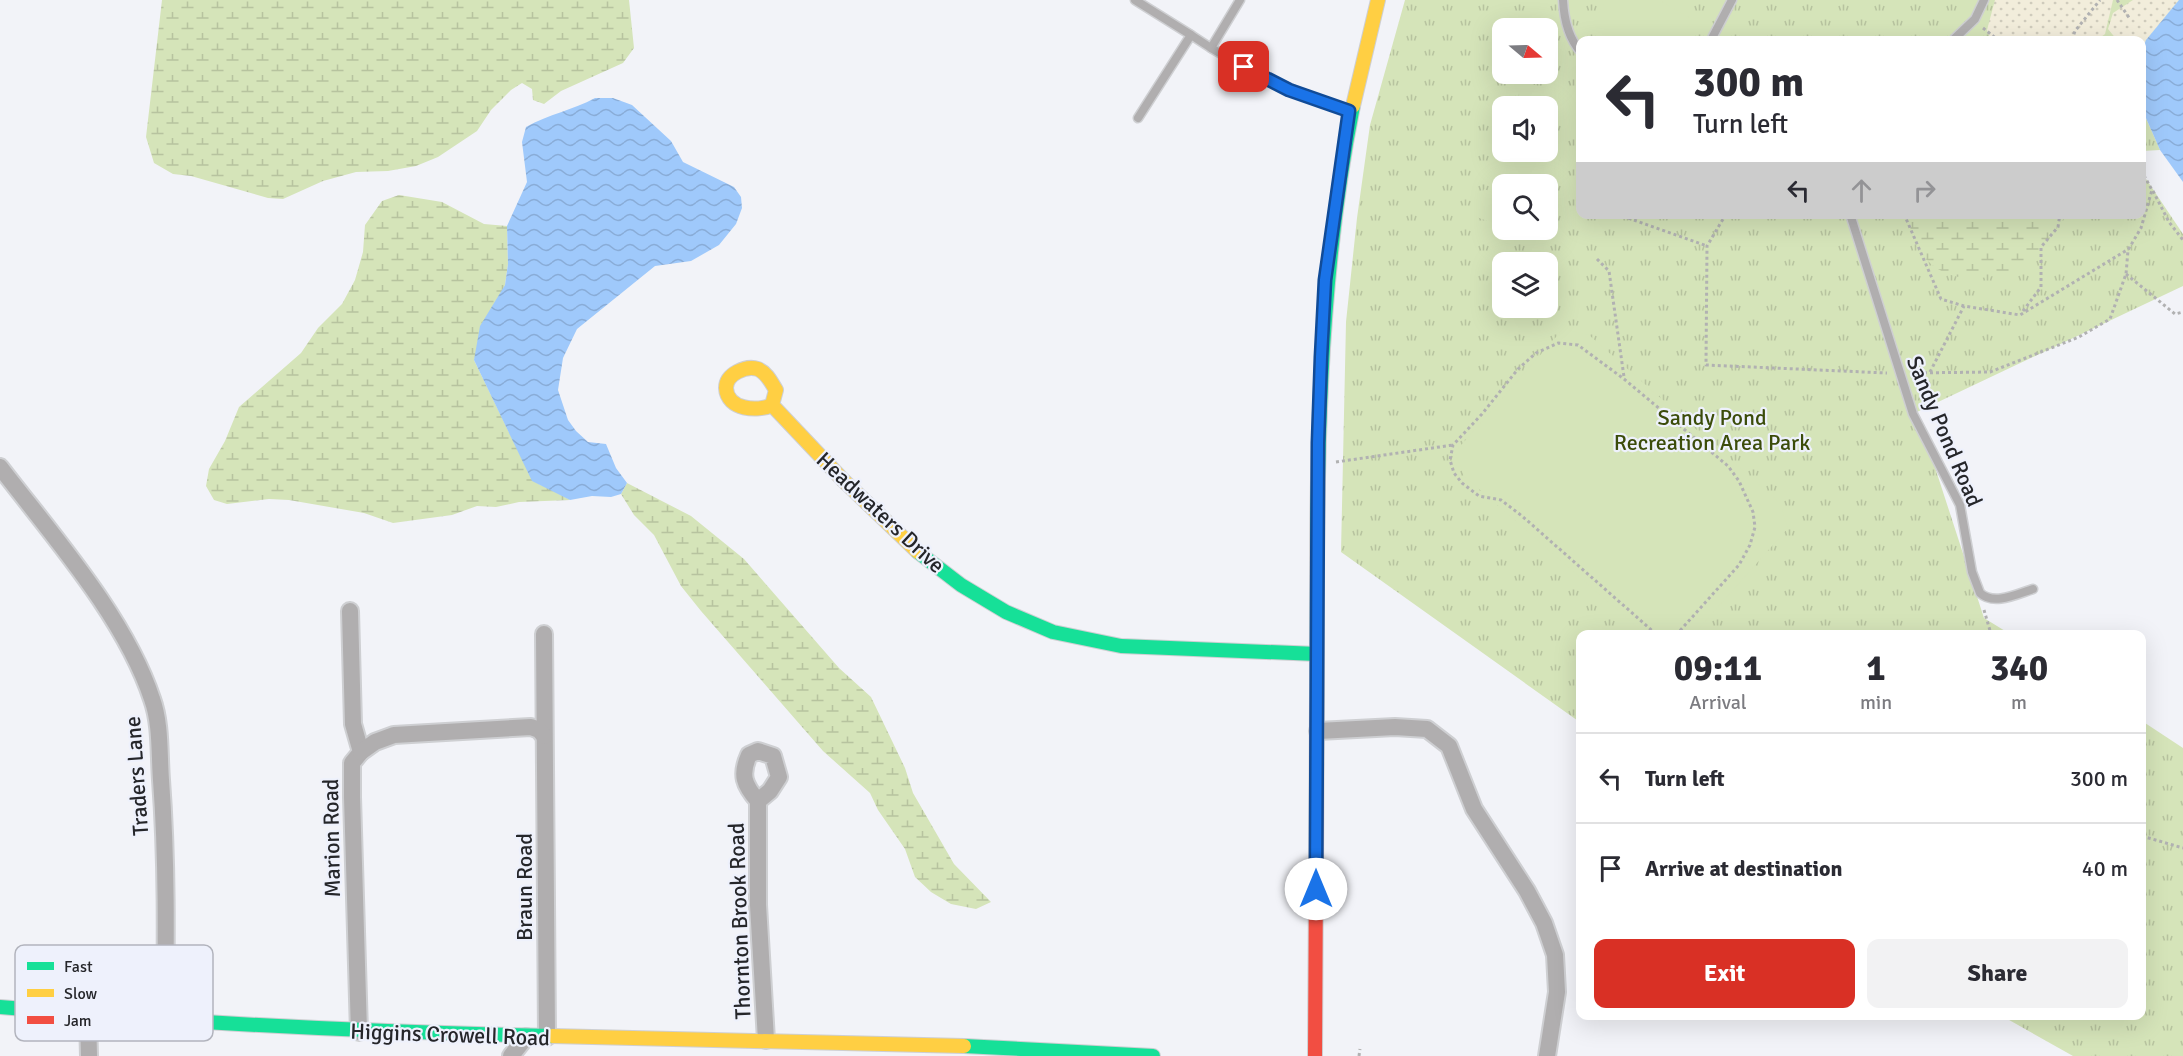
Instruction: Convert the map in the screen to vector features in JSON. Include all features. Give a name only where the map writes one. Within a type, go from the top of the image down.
[{"type":"main road","points":[[1315,1056],[1318,465],[1325,280],[1349,111],[1378,0]]},
{"type":"main road","name":"Headwaters Drive","points":[[772,405],[898,534],[930,562],[989,602],[1016,616],[1047,629],[1105,644],[1317,654]]},
{"type":"main road","name":"Higgins Crowell Road","points":[[0,1007],[15,1009]]},
{"type":"main road","name":"Higgins Crowell Road","points":[[213,1024],[359,1032],[526,1037],[939,1044],[1153,1056]]},
{"type":"street","name":"Traders Lane","points":[[0,467],[102,605],[127,643],[152,698],[157,716],[163,810],[164,945]]},
{"type":"street","name":"Marion Road","points":[[350,611],[353,724],[361,752],[352,763],[359,1032]]},
{"type":"street","name":"Braun Road","points":[[544,634],[547,1037]]},
{"type":"street","points":[[361,752],[375,742],[394,735],[531,727],[539,730],[544,736]]},
{"type":"street","points":[[1318,731],[1395,727],[1427,729],[1449,746],[1474,809],[1527,891],[1544,923],[1555,955],[1557,993],[1547,1056]]},
{"type":"street","name":"Thornton Brook Road","points":[[758,801],[758,905],[766,1040]]},
{"type":"street","points":[[511,1056],[526,1037]]},
{"type":"street","points":[[89,1041],[89,1056]]},
{"type":"lane","points":[[1135,0],[1211,48],[1289,90],[1349,111]]},
{"type":"lane","points":[[1211,48],[1240,0]]},
{"type":"lane","points":[[1563,0],[1567,27],[1576,46]]},
{"type":"lane","points":[[1713,36],[1732,0]]},
{"type":"lane","points":[[1957,36],[1975,19],[1984,0]]},
{"type":"lane","points":[[1138,118],[1191,35]]},
{"type":"lane","name":"Sandy Pond Road","points":[[1852,219],[1914,414],[1960,505],[1972,572],[1980,593]]},
{"type":"lane","points":[[1980,593],[1991,599],[2033,589]]},
{"type":"path","points":[[2073,36],[2074,31],[2100,0]]},
{"type":"path","points":[[2118,0],[2130,19]]},
{"type":"path","points":[[1975,19],[1990,36]]},
{"type":"path","points":[[2146,179],[2169,222],[2183,240]]},
{"type":"path","points":[[2146,209],[2152,190]]},
{"type":"path","points":[[1631,219],[1707,246]]},
{"type":"path","points":[[1723,219],[1707,246],[1706,365],[1900,373],[1990,372],[2079,337],[2110,319],[2126,274],[2128,250],[2143,219]]},
{"type":"path","points":[[1906,219],[1941,299],[1964,306],[2020,315],[2128,250]]},
{"type":"path","points":[[2020,315],[2042,287],[2041,247],[2058,227],[2059,219]]},
{"type":"path","points":[[1597,259],[1609,271],[1624,378]]},
{"type":"path","points":[[2126,274],[2175,314],[2183,312]]},
{"type":"path","points":[[1929,372],[1964,306]]},
{"type":"path","points":[[1651,630],[1508,505],[1501,500],[1479,496],[1462,483],[1454,473],[1450,460],[1454,445],[1518,369],[1536,353],[1558,343],[1578,345],[1624,378],[1728,466],[1739,481],[1753,512],[1755,527],[1750,545],[1739,565],[1681,630]]},
{"type":"path","points":[[1318,465],[1454,445]]},
{"type":"path","points":[[1980,593],[1990,630]]},
{"type":"path","points":[[2146,837],[2183,848]]},
{"type":"path","points":[[1359,1056],[1360,1049]]},
{"type":"green space","points":[[162,0],[629,0],[634,48],[623,63],[561,91],[544,104],[533,100],[532,89],[522,83],[511,90],[491,110],[477,131],[438,157],[416,166],[388,171],[356,172],[323,181],[283,199],[268,198],[191,176],[173,174],[154,163],[146,137]]},
{"type":"green space","name":"Sandy Pond Recreation Area Park","points":[[1405,0],[2179,0],[2146,40],[2146,36],[1576,36],[1576,219],[2146,219],[2146,179],[2183,234],[2183,286],[1917,412],[1984,618],[2004,630],[1576,630],[1576,719],[1341,552],[1346,322],[1370,125]]},
{"type":"green space","points":[[1606,0],[1659,0],[1692,19],[1682,36],[1614,36],[1592,24]]},
{"type":"green space","points":[[1523,84],[1532,84],[1576,100],[1576,116],[1571,129],[1558,124],[1558,96],[1519,96]]},
{"type":"green space","points":[[2146,118],[2160,150],[2146,151]]},
{"type":"green space","points":[[1558,134],[1568,138],[1558,165],[1549,162],[1558,162]]},
{"type":"green space","points":[[1493,162],[1523,162],[1555,174],[1492,174],[1492,181],[1487,179]]},
{"type":"green space","points":[[1484,189],[1492,192],[1492,223],[1474,216]]},
{"type":"green space","points":[[399,195],[442,202],[484,224],[507,226],[508,264],[505,285],[474,360],[524,463],[540,485],[548,486],[570,500],[519,502],[496,507],[477,506],[452,515],[393,523],[364,513],[289,500],[269,499],[227,504],[214,500],[206,486],[209,469],[225,441],[239,407],[301,353],[318,328],[342,304],[355,280],[363,252],[365,225],[382,201]]},
{"type":"green space","points":[[1909,219],[2063,219],[2044,245],[2024,264],[2009,273],[1981,278],[1966,278],[1940,270],[1922,254],[1911,230]]},
{"type":"green space","points":[[1563,329],[1589,335],[1780,503],[1788,528],[1698,630],[1640,630],[1464,476],[1455,452]]},
{"type":"green space","points":[[627,483],[691,516],[744,559],[839,668],[871,697],[905,768],[913,793],[954,864],[991,902],[976,909],[951,904],[931,892],[915,877],[905,849],[878,810],[870,793],[823,751],[681,586],[654,535],[634,515],[621,494]]},
{"type":"green space","points":[[2146,724],[2183,748],[2183,1056],[2073,1056],[2009,1020],[2146,1020]]},
{"type":"sand","points":[[1995,0],[2113,0],[2105,34],[2102,36],[1989,36],[1987,30]]},
{"type":"sand","points":[[2133,0],[2179,0],[2146,40],[2146,36],[2114,36],[2108,29],[2113,13]]},
{"type":"water","points":[[2179,0],[2183,0],[2183,182],[2160,150],[2146,118],[2146,40]]},
{"type":"water","points":[[595,98],[613,98],[632,105],[671,141],[683,162],[734,187],[741,197],[742,208],[736,224],[719,245],[691,261],[655,266],[577,329],[563,358],[558,390],[568,420],[576,431],[588,442],[606,444],[616,468],[627,483],[621,494],[611,497],[592,496],[570,500],[532,481],[474,360],[480,326],[505,285],[508,264],[507,226],[527,182],[522,142],[526,127]]},
{"type":"traffic: fast","points":[[1317,694],[1318,473],[1324,326],[1340,179],[1353,106]]},
{"type":"traffic: fast","points":[[918,552],[961,585],[1006,612],[1053,632],[1121,646],[1317,654]]},
{"type":"traffic: fast","points":[[0,1007],[15,1008]]},
{"type":"traffic: fast","points":[[213,1022],[552,1036]]},
{"type":"traffic: fast","points":[[964,1046],[1153,1056]]},
{"type":"traffic: slow","points":[[1353,106],[1378,0]]},
{"type":"traffic: slow","points":[[772,405],[759,408],[737,405],[728,395],[726,388],[729,379],[748,368],[758,369],[764,373],[776,390],[772,405],[843,480],[918,552]]},
{"type":"traffic: slow","points":[[552,1036],[964,1046]]},
{"type":"traffic: jam","points":[[1315,1056],[1317,694]]},
{"type":"route","points":[[1244,67],[1289,90],[1349,111],[1325,280],[1321,357],[1318,443],[1316,889]]}]
